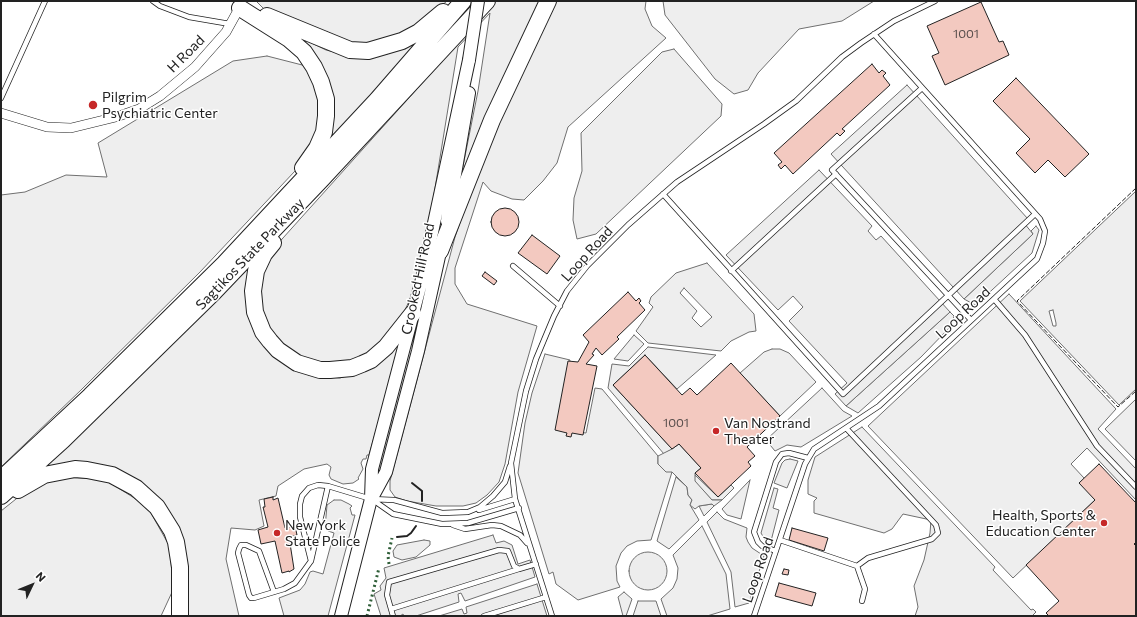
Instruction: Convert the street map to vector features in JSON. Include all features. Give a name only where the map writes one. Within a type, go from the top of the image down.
[{"type":"highway","points":[[241,4],[270,18],[350,50],[368,51],[402,41],[435,19],[455,1]]},
{"type":"highway","name":"Sagtikos State Parkway","points":[[1,479],[90,396],[224,264],[377,100],[463,1]]},
{"type":"highway","name":"Sagtikos State Parkway","points":[[1,496],[63,440],[177,329],[321,180],[487,1]]},
{"type":"highway","points":[[440,251],[492,120],[548,1]]},
{"type":"highway","points":[[224,264],[307,163],[324,132],[326,116],[326,99],[321,82],[314,67],[304,52],[289,39],[241,4]]},
{"type":"highway","points":[[321,180],[286,228],[264,254],[256,271],[253,301],[255,312],[264,332],[278,350],[297,363],[320,370],[342,370],[362,364],[379,354],[393,340],[413,313]]},
{"type":"highway","points":[[1,501],[44,475],[65,470],[87,470],[112,476],[125,481],[136,488],[157,507],[172,531],[179,554],[180,616]]},
{"type":"highway","points":[[169,616],[180,592]]},
{"type":"main road","name":"Crooked Hill Road","points":[[341,616],[371,499],[372,468],[428,252],[469,60],[478,1]]},
{"type":"main road","name":"Crooked Hill Road","points":[[371,499],[386,472],[418,351],[440,251],[462,139],[469,92],[469,60]]},
{"type":"street","name":"H Road","points":[[1,113],[47,127],[71,128],[116,117],[140,109],[177,84],[210,52],[226,32],[241,4]]},
{"type":"lane","points":[[1,98],[45,1]]},
{"type":"lane","points":[[153,1],[160,6],[189,17],[230,24]]},
{"type":"lane","name":"Loop Road","points":[[552,616],[516,499],[511,463],[526,391],[536,359],[567,291],[587,266],[628,225],[677,182],[796,101],[842,57],[874,34],[894,21],[935,1]]},
{"type":"lane","name":"Loop Road","points":[[754,616],[808,458],[814,449],[879,406],[1037,259],[1040,254],[1045,231],[1040,219],[874,34]]},
{"type":"lane","points":[[922,88],[832,170],[971,320]]},
{"type":"lane","points":[[731,271],[836,174]]},
{"type":"lane","points":[[663,194],[842,394],[1035,214]]},
{"type":"lane","points":[[513,266],[560,306]]},
{"type":"lane","points":[[994,299],[1025,335],[1097,446],[1136,487]]},
{"type":"lane","points":[[846,428],[936,525],[938,533],[932,539],[868,558],[857,566]]},
{"type":"lane","points":[[776,552],[762,546],[754,532],[776,462],[782,454],[789,453],[808,458]]},
{"type":"lane","points":[[468,512],[480,507],[493,496],[505,482],[511,463]]},
{"type":"lane","points":[[311,561],[300,517],[300,504],[302,496],[310,488],[318,485],[328,486],[371,499],[394,500],[442,513],[468,512],[516,499]]},
{"type":"lane","points":[[274,592],[262,554],[256,549],[246,545],[241,546],[238,553],[248,595],[254,598],[274,592],[295,583],[311,561],[328,486]]},
{"type":"lane","points":[[371,499],[393,514],[428,522],[449,524],[476,521],[519,508]]},
{"type":"lane","points":[[449,524],[465,529],[492,525],[501,526],[520,535],[529,545]]},
{"type":"lane","points":[[780,540],[817,554],[857,566]]},
{"type":"lane","points":[[393,616],[387,596],[390,582],[499,550],[508,551],[514,566],[519,569]]},
{"type":"lane","points":[[391,609],[536,564]]},
{"type":"lane","points":[[857,566],[865,589],[862,600]]},
{"type":"lane","points":[[484,616],[546,597]]},
{"type":"shaded area","points":[[256,1],[447,1],[411,31],[356,48],[264,9]]},
{"type":"shaded area","points":[[496,1],[543,1],[461,176],[478,91],[490,13],[458,47],[431,213],[413,292],[402,317],[381,345],[356,362],[326,366],[297,358],[272,338],[260,311],[260,278],[274,248]]},
{"type":"shaded area","points":[[556,1],[646,1],[645,9],[652,26],[666,38],[568,127],[557,163],[543,181],[524,200],[512,199],[491,191],[483,182],[455,268],[455,284],[467,304],[537,326],[518,392],[505,464],[499,482],[487,495],[476,503],[463,506],[436,506],[407,501],[395,497],[390,490],[390,481],[455,237],[477,173],[516,79]]},
{"type":"shaded area","points":[[663,1],[874,1],[842,21],[799,29],[758,73],[748,90],[734,94],[715,79],[665,15]]},
{"type":"shaded area","points":[[279,27],[326,50],[354,57],[387,54],[421,39],[321,152],[334,109],[329,84]]},
{"type":"shaded area","points":[[674,49],[722,104],[721,116],[596,234],[577,239],[573,220],[574,198],[582,171],[581,133],[662,52]]},
{"type":"shaded area","points":[[267,56],[310,67],[323,104],[316,144],[295,171],[200,272],[1,467],[1,195],[25,192],[66,175],[107,177],[98,143],[233,61]]},
{"type":"shaded area","points":[[907,85],[1028,219],[1024,223],[1033,234],[964,299],[831,154]]},
{"type":"shaded area","points":[[819,170],[872,226],[868,231],[876,240],[881,236],[950,312],[846,406],[835,394],[847,383],[789,321],[803,307],[793,296],[778,310],[726,255]]},
{"type":"shaded area","points":[[1136,191],[1136,389],[1119,405],[1020,301]],"holes":[[[1053,310],[1056,326],[1053,326],[1049,311]]]},
{"type":"shaded area","points":[[1036,226],[1039,230],[1032,253],[975,305],[964,299],[1033,234],[1031,231]]},
{"type":"shaded area","points":[[254,259],[248,287],[282,362],[309,375],[340,378],[366,369],[399,342],[400,346],[369,455],[367,455],[366,459],[363,459],[361,463],[363,469],[358,478],[359,479],[353,483],[343,484],[331,479],[329,475],[331,467],[327,464],[304,469],[278,486],[276,496],[259,500],[264,526],[255,530],[231,528],[226,559],[239,616],[184,616],[180,542],[137,483],[42,469]]},
{"type":"shaded area","points":[[707,263],[754,314],[756,331],[749,332],[731,341],[721,351],[648,343],[636,331],[653,307],[649,303],[651,297],[676,273]],"holes":[[[684,288],[712,317],[701,327],[692,318],[697,311],[680,293]]]},
{"type":"shaded area","points":[[1009,294],[1116,409],[1098,429],[1136,469],[1136,500],[1087,448],[1071,464],[1084,478],[1095,500],[1013,578],[868,426]]},
{"type":"shaded area","points":[[950,312],[954,316],[952,325],[921,357],[858,413],[846,406]]},
{"type":"shaded area","points":[[634,335],[644,344],[628,361],[614,359]]},
{"type":"shaded area","points":[[648,347],[716,355],[677,389],[645,355],[613,385],[672,449],[664,454],[608,388],[612,364],[629,366]]},
{"type":"shaded area","points":[[772,349],[780,349],[789,353],[816,382],[780,416],[740,373],[764,352]]},
{"type":"shaded area","points":[[545,354],[570,360],[557,429],[586,433],[595,388],[602,389],[658,456],[658,464],[672,472],[651,540],[637,541],[627,546],[621,553],[616,566],[617,581],[620,587],[578,600],[556,584],[553,572],[549,574],[518,473],[525,423],[532,393]]},
{"type":"shaded area","points":[[822,388],[843,411],[852,416],[801,447],[787,445],[775,451],[766,440]]},
{"type":"shaded area","points":[[1136,399],[1136,461],[1105,429]]},
{"type":"shaded area","points":[[862,427],[995,567],[993,570],[1031,610],[1033,609],[1036,612],[1032,616],[915,616],[918,607],[914,586],[924,560],[930,533],[931,520],[903,514],[892,529],[884,533],[814,513],[814,501],[817,498],[808,494],[808,480],[815,457]]},
{"type":"shaded area","points":[[679,444],[701,468],[695,473],[695,481],[712,500],[722,500],[714,506],[712,504],[699,506],[695,509],[690,505],[692,500],[688,495],[687,487],[672,472],[666,472],[658,464],[658,456]]},
{"type":"shaded area","points":[[790,459],[798,461],[787,488],[774,483],[782,463],[785,460]]},
{"type":"shaded area","points":[[695,475],[718,497],[731,485],[734,488],[722,500],[712,500],[694,481]]},
{"type":"shaded area","points":[[56,477],[104,479],[147,506],[170,547],[173,590],[161,616],[1,616],[1,511],[26,491]]},
{"type":"shaded area","points":[[676,477],[687,487],[688,495],[692,500],[690,505],[699,520],[669,549],[657,541]]},
{"type":"shaded area","points":[[750,480],[741,519],[727,515],[722,509]]},
{"type":"shaded area","points":[[774,488],[778,489],[773,508],[779,510],[771,541],[765,540],[761,533]]},
{"type":"shaded area","points":[[334,500],[341,500],[352,506],[350,508],[352,515],[355,515],[328,616],[284,616],[279,598],[300,590],[305,584],[310,572],[313,571],[323,574],[334,533],[325,528],[327,505]]},
{"type":"shaded area","points":[[712,504],[714,506],[704,516],[699,506]]},
{"type":"shaded area","points":[[717,512],[724,519],[747,528],[746,537],[748,542],[752,548],[764,556],[749,603],[735,607],[731,572],[707,522]]},
{"type":"shaded area","points":[[702,526],[726,574],[730,609],[707,616],[667,616],[661,599],[673,588],[677,579],[678,568],[673,555]]},
{"type":"shaded area","points":[[493,535],[496,543],[504,541],[512,545],[518,564],[530,560],[535,577],[465,601],[461,593],[458,594],[459,602],[416,616],[404,616],[403,614],[400,616],[381,616],[374,594],[381,590],[380,586],[386,578],[384,568]]},
{"type":"shaded area","points":[[424,540],[430,541],[430,545],[416,557],[402,560],[394,557],[393,551],[397,545]]},
{"type":"shaded area","points":[[648,552],[658,555],[664,561],[667,571],[664,581],[658,587],[648,590],[638,587],[632,581],[629,571],[632,561],[638,555]]},
{"type":"shaded area","points":[[537,584],[547,616],[439,616],[462,609],[464,614],[467,613],[466,607]]},
{"type":"shaded area","points":[[624,592],[632,599],[626,616],[623,616],[618,597]]},
{"type":"shaded area","points":[[638,601],[656,601],[661,616],[633,616]]},
{"type":"building","points":[[981,2],[999,42],[1003,41],[1009,55],[945,85],[932,56],[939,53],[927,26]]},
{"type":"building","points":[[872,64],[879,73],[882,70],[886,73],[883,76],[890,85],[842,129],[845,131],[840,136],[837,133],[793,174],[785,165],[781,169],[778,165],[782,162],[774,153]]},
{"type":"building","points":[[1016,78],[1089,154],[1065,177],[1048,160],[1035,173],[1016,153],[1030,139],[993,101]]},
{"type":"building","points":[[505,208],[515,212],[519,222],[515,232],[505,236],[495,232],[491,222],[495,212]]},
{"type":"building","points":[[532,235],[560,256],[547,274],[518,253]]},
{"type":"building","points":[[485,272],[497,281],[494,285],[482,276]]},
{"type":"building","points":[[628,292],[636,301],[639,298],[641,301],[639,303],[645,310],[617,337],[619,339],[602,355],[596,348],[592,354],[594,355],[586,364],[597,366],[583,435],[572,433],[571,437],[566,436],[567,433],[555,430],[568,361],[578,362],[589,342],[583,335]]},
{"type":"building","points":[[645,355],[682,395],[690,388],[697,395],[731,363],[780,416],[747,447],[755,456],[748,462],[751,466],[718,497],[695,473],[701,468],[679,444],[672,449],[613,385]]},
{"type":"building","name":"Health, Sports & Education Center","points":[[1099,464],[1136,503],[1136,542],[1134,544],[1136,546],[1136,616],[1049,616],[1046,613],[1059,601],[1026,565],[1095,500],[1079,483]]},
{"type":"building","name":"New York State Police","points":[[273,497],[273,500],[278,498],[285,528],[295,526],[297,535],[289,537],[294,569],[289,572],[282,573],[275,541],[261,544],[258,530],[268,527],[263,507],[265,507],[264,499]]},
{"type":"building","points":[[792,528],[828,538],[824,551],[789,540]]},
{"type":"building","points":[[784,569],[789,570],[788,575],[782,574]]},
{"type":"building","points":[[779,583],[816,593],[812,606],[775,596]]},
{"type":"hedge","points":[[389,564],[388,556],[392,538]]},
{"type":"hedge","points":[[367,616],[379,568]]},
{"type":"fence","points":[[1136,188],[1017,301],[1118,407],[1136,391]]},
{"type":"wall","points":[[412,483],[422,491],[422,501]]},
{"type":"wall","points":[[397,537],[407,536],[416,526]]},
{"type":"place","name":"Pilgrim Psychiatric Center","points":[[93,105]]},
{"type":"place","name":"Van Nostrand Theater","points":[[716,431]]},
{"type":"place","name":"Health, Sports & Education Center","points":[[1104,523]]},
{"type":"place","name":"New York State Police","points":[[277,533]]}]
